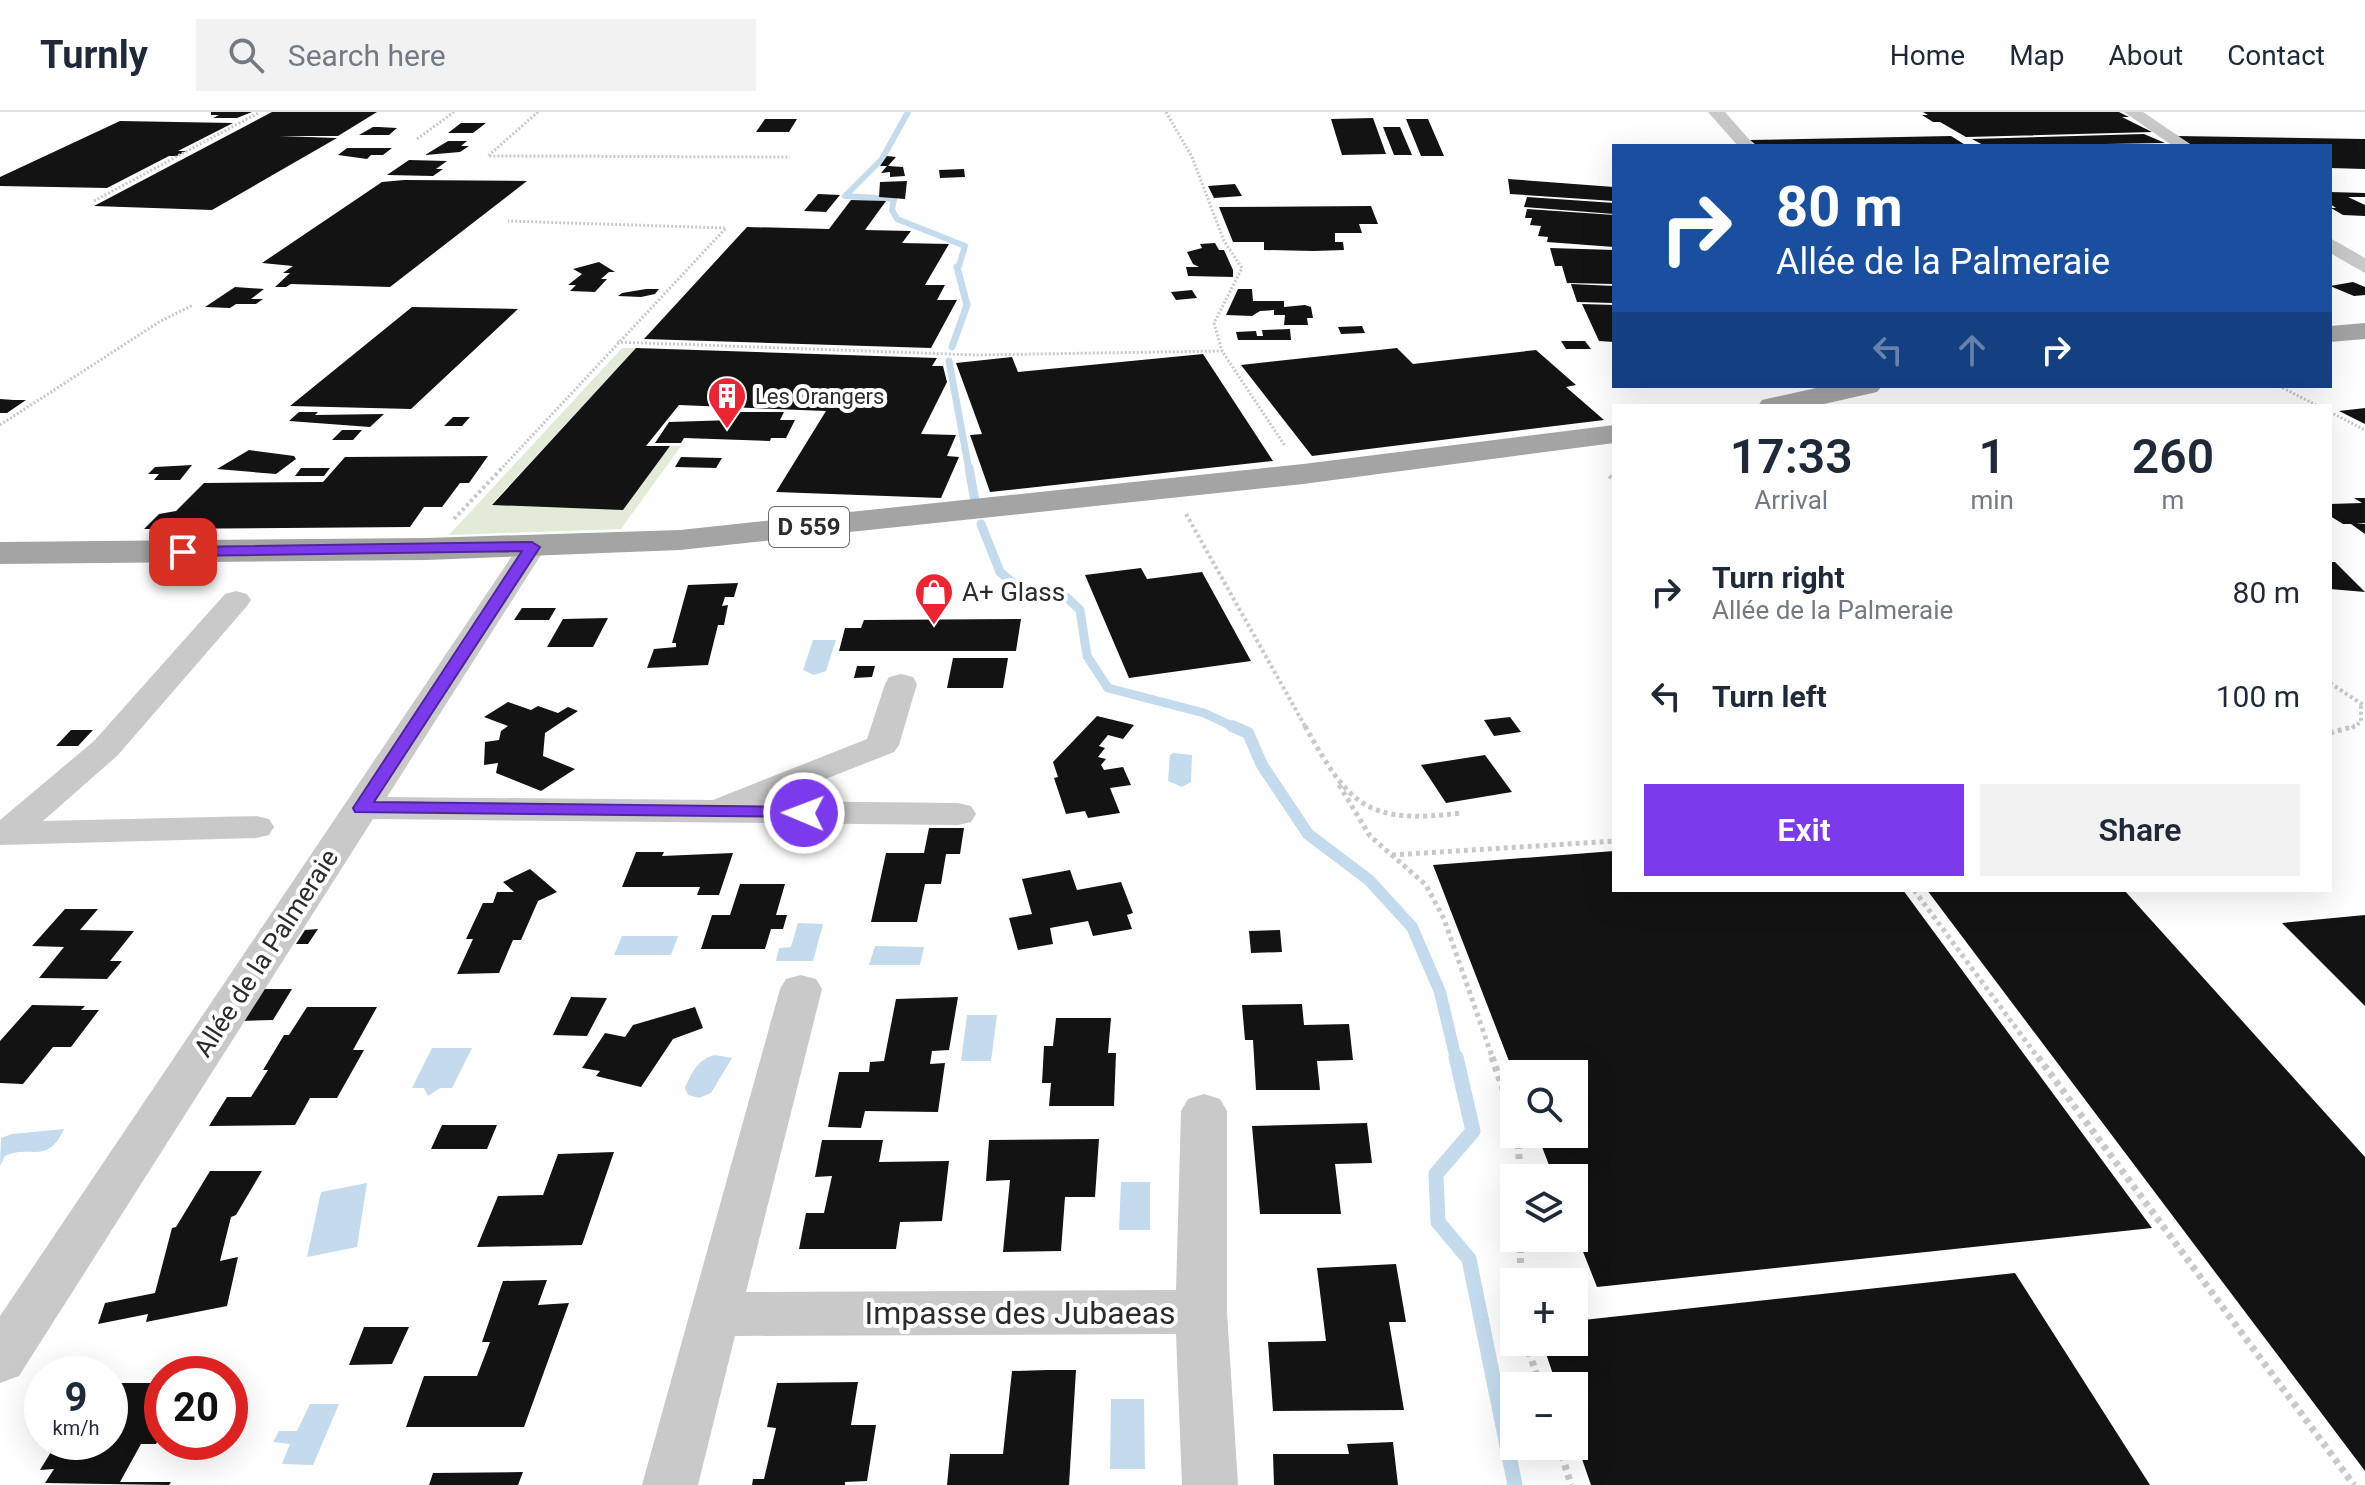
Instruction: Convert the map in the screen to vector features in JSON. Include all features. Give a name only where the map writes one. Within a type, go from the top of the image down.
[{"type":"main road","points":[[2332,334],[2365,331]]},
{"type":"main road","points":[[1782,404],[1858,388]]},
{"type":"main road","name":"D 559","points":[[0,553],[532,547],[694,539],[1303,474],[1612,434]]},
{"type":"street","points":[[1716,112],[1745,144]]},
{"type":"street","points":[[2132,112],[2182,144]]},
{"type":"street","points":[[2347,249],[2365,267]]},
{"type":"street","name":"Allée de la Palmeraie","points":[[0,1360],[532,547]]},
{"type":"street","points":[[3,834],[106,748],[236,600]]},
{"type":"street","points":[[711,812],[882,745],[901,684]]},
{"type":"street","points":[[362,808],[958,814]]},
{"type":"street","points":[[3,834],[256,827]]},
{"type":"street","points":[[670,1485],[801,989]]},
{"type":"street","points":[[1201,1312],[1204,1111]]},
{"type":"street","name":"Impasse des Jubaeas","points":[[715,1314],[1201,1312],[1210,1485]]},
{"type":"path","points":[[94,201],[260,112]]},
{"type":"path","points":[[417,139],[454,112]]},
{"type":"path","points":[[538,112],[488,156],[790,157]]},
{"type":"path","points":[[1166,112],[1192,157],[1224,241],[1242,268],[1214,323],[1222,351],[1303,474]]},
{"type":"path","points":[[426,549],[726,228],[508,221]]},
{"type":"path","points":[[0,425],[159,322],[193,305]]},
{"type":"path","points":[[617,342],[976,355],[1222,351]]},
{"type":"path","points":[[2283,388],[2314,404]]},
{"type":"path","points":[[2332,413],[2365,430]]},
{"type":"path","points":[[1172,488],[1334,778],[1370,836],[1426,885],[1444,919],[1500,1081]]},
{"type":"path","points":[[2332,684],[2363,705],[2361,722],[2348,730],[2332,733]]},
{"type":"path","points":[[1334,778],[1356,800],[1378,813],[1403,819],[1461,813]]},
{"type":"path","points":[[1392,855],[1612,841]]},
{"type":"path","points":[[1915,892],[2354,1485]]},
{"type":"path","points":[[1563,1460],[1571,1485]]},
{"type":"green space","points":[[622,348],[636,348],[492,504],[670,446],[681,446],[621,529],[449,535]]},
{"type":"water","points":[[813,640],[836,640],[826,671],[814,675],[803,670]]},
{"type":"water","points":[[1170,755],[1192,755],[1191,782],[1182,787],[1168,781]]},
{"type":"water","points":[[798,923],[823,924],[813,961],[776,961],[779,948],[791,947]]},
{"type":"water","points":[[622,936],[678,936],[671,955],[614,955]]},
{"type":"water","points":[[875,946],[924,947],[920,965],[869,965]]},
{"type":"water","points":[[967,1015],[997,1015],[991,1061],[961,1061]]},
{"type":"water","points":[[432,1048],[472,1048],[452,1088],[440,1088],[428,1096],[424,1088],[412,1088]]},
{"type":"water","points":[[715,1055],[732,1058],[711,1093],[699,1098],[688,1095],[685,1088],[693,1072],[704,1059]]},
{"type":"water","points":[[64,1129],[58,1140],[45,1151],[5,1156],[0,1166],[1,1138],[12,1134]]},
{"type":"water","points":[[1121,1182],[1150,1182],[1150,1230],[1119,1230]]},
{"type":"water","points":[[367,1183],[357,1247],[307,1257],[321,1192]]},
{"type":"water","points":[[1111,1399],[1144,1399],[1145,1469],[1110,1469]]},
{"type":"water","points":[[310,1404],[339,1404],[313,1465],[282,1464],[290,1444],[273,1442],[279,1431],[297,1431]]},
{"type":"building","points":[[211,112],[252,112],[237,118],[213,118],[219,115],[211,115]]},
{"type":"building","points":[[272,112],[377,112],[338,136],[279,136],[337,138],[212,210],[94,206]]},
{"type":"building","points":[[1923,112],[2119,112],[2129,117],[2122,117],[2152,132],[1966,137],[1940,122],[1933,122],[1922,115],[1928,115]]},
{"type":"building","points":[[1373,118],[1386,154],[1342,155],[1331,119]]},
{"type":"building","points":[[765,119],[797,119],[789,132],[756,132]]},
{"type":"building","points":[[1406,119],[1428,119],[1444,156],[1421,156]]},
{"type":"building","points":[[120,121],[233,123],[178,151],[186,151],[177,156],[169,156],[107,188],[0,186],[0,177]]},
{"type":"building","points":[[461,123],[486,123],[473,133],[448,133]]},
{"type":"building","points":[[373,127],[397,128],[389,135],[359,135]]},
{"type":"building","points":[[1383,127],[1400,127],[1412,155],[1394,155]]},
{"type":"building","points":[[2144,134],[2165,143],[1981,144],[1972,139]]},
{"type":"building","points":[[1951,136],[1964,144],[1755,144],[1750,140]]},
{"type":"building","points":[[2177,136],[2365,139],[2365,169],[2332,168],[2332,144],[2190,144]]},
{"type":"building","points":[[448,141],[467,141],[461,146],[469,146],[460,152],[425,155]]},
{"type":"building","points":[[347,148],[392,148],[383,155],[371,155],[367,159],[338,155]]},
{"type":"building","points":[[887,156],[896,157],[888,166],[903,167],[905,176],[890,177],[890,172],[881,173],[887,166],[880,166]]},
{"type":"building","points":[[409,160],[447,161],[436,169],[443,169],[433,176],[387,175]]},
{"type":"building","points":[[964,169],[965,177],[940,178],[939,170]]},
{"type":"building","points":[[1508,179],[1612,187],[1612,201],[1510,194]]},
{"type":"building","points":[[527,181],[390,287],[291,284],[275,287],[290,273],[283,273],[293,266],[262,263],[382,182]]},
{"type":"building","points":[[907,181],[905,199],[879,197],[880,182]]},
{"type":"building","points":[[1235,184],[1242,196],[1214,198],[1208,186]]},
{"type":"building","points":[[2332,192],[2365,193],[2365,197],[2348,197],[2365,205],[2365,216],[2343,215],[2332,209],[2336,208],[2332,205]]},
{"type":"building","points":[[818,194],[840,195],[826,212],[804,211]]},
{"type":"building","points":[[1527,197],[1612,203],[1612,214],[1524,207]]},
{"type":"building","points":[[851,200],[886,201],[865,230],[911,231],[902,243],[949,244],[925,285],[945,285],[937,300],[957,300],[931,348],[644,339],[747,227],[829,229]]},
{"type":"building","points":[[1371,206],[1378,224],[1359,224],[1362,233],[1335,233],[1335,242],[1343,242],[1344,250],[1313,251],[1264,250],[1264,242],[1233,242],[1219,207]]},
{"type":"building","points":[[1527,209],[1612,215],[1612,247],[1547,242],[1548,237],[1538,236],[1541,226],[1530,225],[1532,218],[1525,218]]},
{"type":"building","points":[[1215,243],[1219,250],[1224,250],[1233,277],[1188,276],[1186,267],[1199,267],[1193,264],[1187,252],[1202,248],[1200,244]]},
{"type":"building","points":[[1550,248],[1612,250],[1612,284],[1567,283],[1562,266],[1555,266]]},
{"type":"building","points":[[599,262],[615,272],[609,272],[601,279],[607,279],[595,292],[570,291],[576,285],[568,285],[582,274],[573,269]]},
{"type":"building","points":[[2353,282],[2365,287],[2365,295],[2354,296],[2332,286]]},
{"type":"building","points":[[1571,284],[1612,286],[1612,303],[1577,302]]},
{"type":"building","points":[[235,287],[264,289],[251,299],[263,299],[256,304],[236,304],[230,308],[205,307]]},
{"type":"building","points":[[659,289],[655,294],[641,297],[618,296],[622,293]]},
{"type":"building","points":[[1238,289],[1252,289],[1253,301],[1284,301],[1284,307],[1311,307],[1313,318],[1307,318],[1308,325],[1284,325],[1285,315],[1274,315],[1274,310],[1260,311],[1252,316],[1226,315]]},
{"type":"building","points":[[1192,290],[1197,298],[1176,300],[1171,292]]},
{"type":"building","points":[[1582,304],[1612,305],[1612,342],[1599,341]]},
{"type":"building","points":[[412,307],[518,309],[411,409],[290,406]]},
{"type":"building","points":[[1362,326],[1365,333],[1341,334],[1338,327]]},
{"type":"building","points":[[1290,329],[1291,340],[1238,340],[1236,332],[1256,331],[1257,336],[1263,336],[1262,330]]},
{"type":"building","points":[[1561,341],[1585,341],[1591,349],[1566,349]]},
{"type":"building","points":[[636,348],[937,358],[932,366],[943,366],[947,382],[921,434],[956,435],[947,456],[959,457],[941,498],[776,492],[826,411],[679,405],[646,446],[670,446],[623,510],[492,505]]},
{"type":"building","points":[[1397,348],[1413,364],[1536,350],[1576,385],[1566,387],[1604,420],[1312,456],[1241,365]]},
{"type":"building","points":[[1203,354],[1273,461],[990,492],[970,435],[982,434],[956,363],[1012,357],[1018,372]]},
{"type":"building","points":[[0,399],[26,400],[7,413],[0,413]]},
{"type":"building","points":[[2365,408],[2365,424],[2339,411]]},
{"type":"building","points":[[299,412],[318,412],[315,415],[384,414],[370,427],[289,421]]},
{"type":"building","name":"Les Orangers","points":[[737,412],[784,412],[780,420],[795,420],[786,438],[771,438],[770,441],[684,438],[681,443],[655,443],[669,422],[733,420]]},
{"type":"building","points":[[453,417],[470,417],[462,426],[444,426]]},
{"type":"building","points":[[342,430],[362,430],[353,440],[332,440]]},
{"type":"building","points":[[249,450],[294,456],[296,459],[276,474],[217,469]]},
{"type":"building","points":[[488,456],[469,483],[460,483],[442,507],[424,507],[410,527],[144,529],[159,514],[176,511],[204,483],[323,482],[345,457]]},
{"type":"building","points":[[681,457],[722,458],[716,468],[675,467]]},
{"type":"building","points":[[192,465],[180,480],[154,480],[159,474],[148,474],[155,467]]},
{"type":"building","points":[[301,468],[330,468],[324,476],[295,476]]},
{"type":"building","points":[[2354,498],[2365,498],[2365,523],[2356,523],[2365,524],[2365,534],[2351,524],[2343,524],[2332,517],[2332,504],[2362,503]]},
{"type":"building","points":[[2332,562],[2335,562],[2365,592],[2332,589]]},
{"type":"building","points":[[1141,568],[1147,579],[1202,572],[1251,661],[1129,678],[1085,575]]},
{"type":"building","points":[[738,583],[734,597],[725,597],[722,606],[728,605],[724,625],[718,625],[708,665],[647,668],[654,649],[676,647],[676,643],[672,643],[688,585]]},
{"type":"building","points":[[522,608],[556,608],[549,620],[514,620]]},
{"type":"building","points":[[608,618],[593,647],[547,647],[563,619]]},
{"type":"building","points":[[1021,619],[1016,651],[839,651],[845,628],[861,628],[864,620]]},
{"type":"building","points":[[953,658],[1008,658],[1003,688],[947,688]]},
{"type":"building","points":[[857,666],[875,666],[872,677],[854,678]]},
{"type":"building","points":[[508,702],[531,710],[538,706],[558,713],[568,707],[578,711],[545,733],[543,756],[575,769],[541,791],[496,773],[498,763],[484,765],[485,742],[499,740],[501,731],[508,726],[484,717]]},
{"type":"building","points":[[1097,716],[1134,725],[1123,739],[1108,735],[1099,746],[1105,748],[1098,757],[1106,759],[1101,765],[1104,770],[1123,767],[1131,785],[1110,788],[1120,813],[1088,818],[1085,811],[1066,814],[1054,778],[1058,777],[1053,762]]},
{"type":"building","points":[[1510,717],[1521,732],[1494,736],[1484,720]]},
{"type":"building","points":[[71,730],[93,730],[78,746],[56,746]]},
{"type":"building","points":[[1485,755],[1512,792],[1446,803],[1421,765]]},
{"type":"building","points":[[929,828],[964,828],[960,854],[946,854],[941,884],[925,884],[917,922],[871,922],[886,853],[924,853]]},
{"type":"building","points":[[1612,851],[1612,892],[1904,892],[2152,1228],[1597,1287],[1583,1252],[1588,1252],[1588,1164],[1549,1164],[1542,1148],[1588,1148],[1588,1060],[1509,1060],[1433,865]]},
{"type":"building","points":[[636,852],[664,852],[662,856],[733,853],[719,895],[697,895],[700,887],[622,887]]},
{"type":"building","points":[[530,869],[557,892],[538,901],[521,940],[513,940],[499,973],[457,974],[473,939],[466,939],[483,903],[493,903],[497,892],[514,892],[503,882]]},
{"type":"building","points":[[1070,870],[1077,890],[1121,882],[1133,913],[1127,915],[1132,929],[1093,936],[1088,921],[1050,928],[1053,944],[1018,950],[1009,918],[1032,914],[1022,879]]},
{"type":"building","points":[[740,884],[785,884],[776,915],[787,915],[783,929],[771,929],[765,949],[701,949],[712,915],[730,915]]},
{"type":"building","points":[[1929,892],[2126,892],[2365,1157],[2365,1471]]},
{"type":"building","points":[[65,909],[98,909],[80,930],[134,931],[110,961],[122,961],[107,979],[39,978],[64,947],[32,946]]},
{"type":"building","points":[[2365,915],[2365,1006],[2282,923]]},
{"type":"building","points":[[318,929],[308,944],[296,944],[305,930]]},
{"type":"building","points":[[1280,930],[1282,952],[1251,953],[1249,931]]},
{"type":"building","points":[[260,989],[292,989],[273,1020],[240,1021]]},
{"type":"building","points":[[571,997],[607,998],[587,1036],[553,1035]]},
{"type":"building","points":[[958,997],[949,1050],[932,1051],[930,1064],[945,1063],[938,1112],[865,1111],[861,1128],[828,1127],[839,1072],[869,1072],[870,1062],[884,1061],[896,999]]},
{"type":"building","points":[[1302,1004],[1304,1025],[1349,1024],[1353,1060],[1317,1061],[1320,1090],[1256,1090],[1253,1040],[1245,1040],[1242,1005]]},
{"type":"building","points":[[32,1005],[85,1006],[81,1010],[99,1010],[71,1047],[53,1047],[23,1084],[0,1083],[0,1041]]},
{"type":"building","points":[[307,1007],[377,1007],[353,1050],[364,1050],[337,1098],[310,1098],[295,1125],[209,1126],[227,1097],[251,1097],[284,1035],[289,1035]]},
{"type":"building","points":[[695,1007],[703,1028],[673,1039],[641,1087],[596,1076],[600,1071],[582,1068],[605,1033],[625,1037],[633,1025]]},
{"type":"building","points":[[1056,1018],[1111,1018],[1108,1053],[1116,1053],[1114,1106],[1049,1106],[1051,1083],[1042,1083],[1044,1046],[1053,1046]]},
{"type":"building","points":[[1367,1123],[1372,1163],[1335,1164],[1341,1214],[1260,1214],[1252,1126]]},
{"type":"building","points":[[442,1125],[497,1125],[487,1149],[431,1149]]},
{"type":"building","points":[[1099,1139],[1095,1197],[1065,1197],[1061,1251],[1003,1252],[1010,1180],[986,1181],[989,1140]]},
{"type":"building","points":[[822,1140],[883,1140],[879,1162],[949,1161],[942,1221],[900,1222],[896,1249],[799,1249],[806,1213],[824,1213],[832,1176],[815,1177]]},
{"type":"building","points":[[614,1152],[582,1245],[477,1247],[498,1196],[543,1195],[558,1154]]},
{"type":"building","points":[[210,1171],[262,1171],[236,1215],[231,1217],[220,1261],[238,1257],[227,1306],[146,1322],[148,1314],[98,1324],[105,1303],[155,1293],[172,1228],[176,1227]]},
{"type":"building","points":[[1396,1264],[1406,1322],[1389,1322],[1404,1410],[1273,1411],[1268,1342],[1326,1341],[1317,1268]]},
{"type":"building","points":[[2015,1273],[2150,1485],[1591,1485],[1582,1460],[1588,1460],[1588,1372],[1552,1372],[1547,1356],[1588,1356],[1588,1319]]},
{"type":"building","points":[[547,1280],[538,1305],[569,1303],[524,1427],[406,1427],[424,1376],[477,1376],[490,1342],[482,1342],[503,1281]]},
{"type":"building","points":[[364,1327],[409,1327],[392,1364],[349,1365]]},
{"type":"building","points":[[1076,1370],[1069,1485],[947,1485],[950,1454],[1003,1454],[1012,1371]]},
{"type":"building","points":[[858,1382],[851,1425],[876,1425],[867,1481],[845,1482],[845,1485],[752,1485],[753,1479],[764,1479],[776,1428],[767,1427],[777,1383]]},
{"type":"building","points":[[128,1383],[144,1383],[144,1444],[141,1444],[120,1482],[171,1482],[169,1485],[45,1483],[54,1469],[40,1470],[46,1460],[128,1460]]},
{"type":"building","points":[[1393,1442],[1398,1485],[1274,1485],[1273,1454],[1349,1454],[1347,1444]]},
{"type":"building","points":[[523,1472],[518,1485],[429,1485],[433,1473]]},
{"type":"waterway","points":[[908,112],[882,159],[845,196],[894,199],[892,210],[897,219],[965,246],[958,269]]},
{"type":"waterway","points":[[952,347],[967,305],[957,267]]},
{"type":"waterway","points":[[949,361],[969,470]]},
{"type":"waterway","points":[[969,468],[975,501]]},
{"type":"waterway","points":[[981,524],[1000,572],[1019,588],[1063,594],[1080,610],[1087,656],[1108,688],[1204,713],[1236,728]]},
{"type":"waterway","points":[[1232,726],[1248,733],[1262,765],[1308,834],[1369,880],[1412,927],[1440,992],[1456,1059]]},
{"type":"waterway","points":[[1456,1057],[1473,1131],[1436,1174],[1438,1222],[1469,1259],[1515,1485]]},
{"type":"place","name":"Les Orangers","points":[[727,430]]},
{"type":"place","name":"A+ Glass","points":[[934,626]]},
{"type":"route","points":[[183,552],[532,547],[362,808],[804,813]]}]
